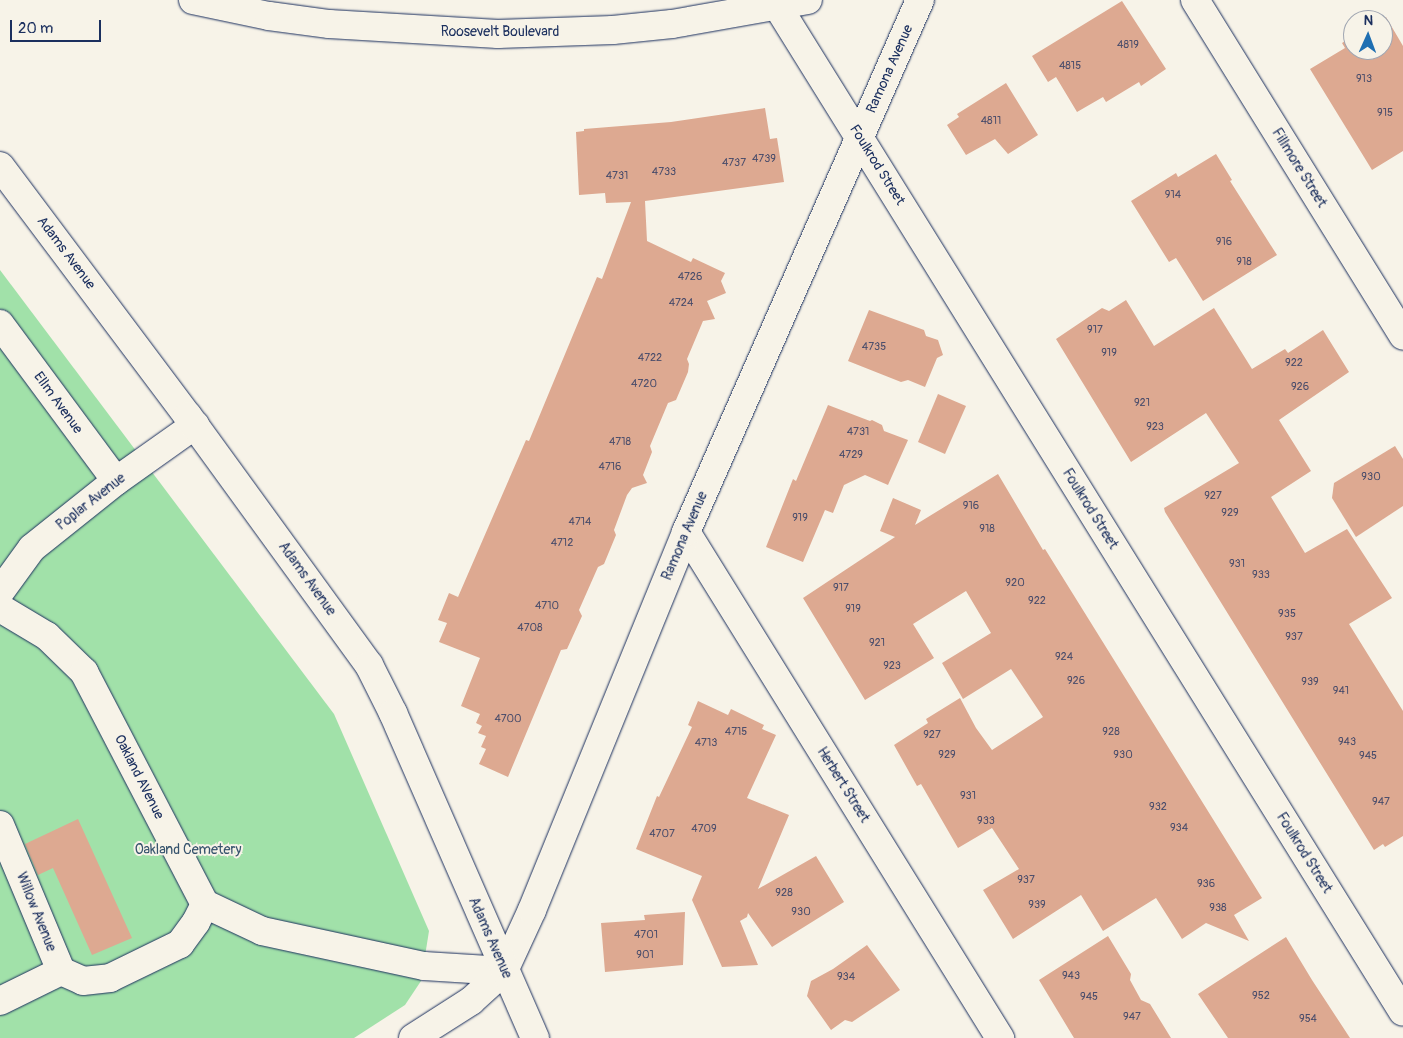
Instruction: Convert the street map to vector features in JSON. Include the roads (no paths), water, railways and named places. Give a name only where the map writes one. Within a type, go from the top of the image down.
[{"type":"main road","name":"Roosevelt Boulevard","points":[[192,0],[269,16],[329,24],[498,34],[613,30],[672,24],[778,7],[808,0]]},
{"type":"main road","name":"Ramona Avenue","points":[[413,1038],[471,1001],[504,971],[532,910],[686,532],[920,0]]},
{"type":"main road","name":"Fillmore Street","points":[[1195,0],[1403,336]]},
{"type":"main road","name":"Foulkrod Street","points":[[778,7],[1403,1012]]},
{"type":"main road","name":"Adams Avenue","points":[[0,166],[195,425],[369,665],[394,713],[504,971],[535,1038]]},
{"type":"main road","name":"Ellm Avenue","points":[[0,324],[116,482]]},
{"type":"main road","name":"Poplar Avenue","points":[[0,592],[32,548],[116,482],[195,425]]},
{"type":"main road","name":"Herbert Street","points":[[686,532],[1000,1038]]},
{"type":"main road","name":"Oakland AVenue","points":[[0,608],[47,636],[84,672],[205,904]]},
{"type":"main road","name":"Willow Avenue","points":[[0,825],[61,972]]},
{"type":"main road","points":[[0,1001],[61,972],[83,981],[110,978],[180,944],[196,922],[205,904],[262,932],[424,966],[457,970],[504,971]]},
{"type":"park label","name":"Oakland Cemetery","points":[[188,850]]}]
